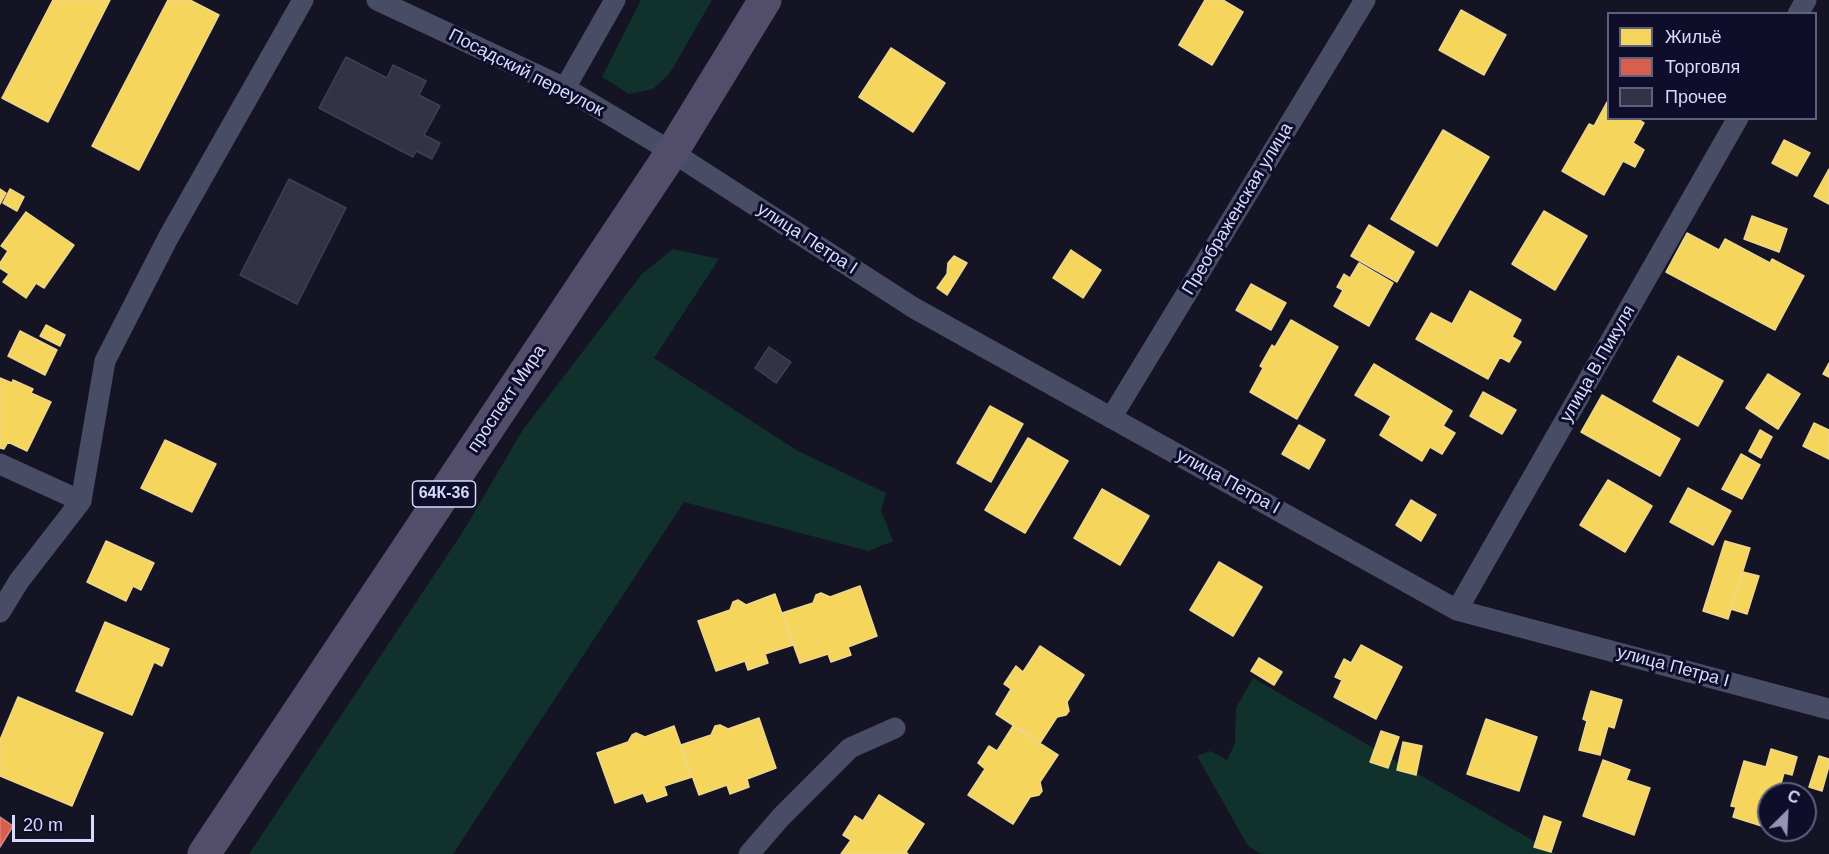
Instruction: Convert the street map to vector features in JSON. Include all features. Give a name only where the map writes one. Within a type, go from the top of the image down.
[{"type":"main road","name":"проспект Мира","points":[[204,854],[672,152],[765,0]]},
{"type":"street","points":[[0,612],[19,581],[81,501],[105,361],[168,238],[303,0]]},
{"type":"street","name":"Посадский переулок","points":[[377,0],[565,88],[672,152]]},
{"type":"street","points":[[565,88],[615,0]]},
{"type":"street","name":"Преображенская улица","points":[[1111,418],[1365,0]]},
{"type":"street","name":"улица В.Пикуля","points":[[1457,610],[1737,120]]},
{"type":"street","name":"улица Петра I","points":[[672,152],[914,308],[1457,610],[1829,709]]},
{"type":"street","points":[[0,464],[81,501]]},
{"type":"street","points":[[749,854],[781,817],[850,748],[895,728]]},
{"type":"green space","points":[[641,0],[712,0],[670,73],[653,89],[629,94],[602,77]]},
{"type":"green space","points":[[673,249],[719,259],[654,358],[798,451],[886,493],[881,510],[893,541],[868,551],[684,502],[453,854],[249,854],[464,530],[522,431],[642,274]]},
{"type":"green space","points":[[1253,678],[1556,854],[1261,854],[1248,846],[1197,756],[1210,751],[1227,760],[1235,743],[1236,708]]},
{"type":"building: Жильё","points":[[53,0],[110,0],[48,122],[2,98]]},
{"type":"building: Жильё","points":[[168,0],[190,0],[219,15],[139,170],[92,146]]},
{"type":"building: Жильё","points":[[1205,0],[1223,0],[1243,12],[1212,65],[1179,45]]},
{"type":"building: Жильё","points":[[1461,10],[1506,35],[1484,75],[1439,50]]},
{"type":"building: Жильё","points":[[891,48],[945,83],[913,132],[859,97]]},
{"type":"building: Жильё","points":[[1607,102],[1607,120],[1639,120],[1644,123],[1633,143],[1644,150],[1635,167],[1623,161],[1604,195],[1562,171],[1589,124],[1594,126]]},
{"type":"building: Жильё","points":[[1443,130],[1489,157],[1437,246],[1391,219]]},
{"type":"building: Жильё","points":[[1784,140],[1810,153],[1797,176],[1772,163]]},
{"type":"building: Жильё","points":[[1829,169],[1829,204],[1814,196]]},
{"type":"building: Жильё","points":[[0,189],[6,193],[0,204]]},
{"type":"building: Жильё","points":[[10,189],[24,197],[17,211],[3,203]]},
{"type":"building: Жильё","points":[[1544,211],[1587,236],[1555,290],[1512,264]]},
{"type":"building: Жильё","points":[[26,212],[74,245],[44,288],[36,283],[26,298],[3,282],[9,274],[0,268],[0,263],[8,251],[1,246]]},
{"type":"building: Жильё","points":[[1752,216],[1787,229],[1779,252],[1744,239]]},
{"type":"building: Жильё","points":[[1369,225],[1414,252],[1397,282],[1351,256]]},
{"type":"building: Жильё","points":[[1687,233],[1719,250],[1725,239],[1770,263],[1772,259],[1804,276],[1775,330],[1666,272]]},
{"type":"building: Жильё","points":[[1071,250],[1101,270],[1083,298],[1053,278]]},
{"type":"building: Жильё","points":[[954,256],[967,263],[947,295],[937,288],[947,274],[948,263]]},
{"type":"building: Жильё","points":[[1359,263],[1393,283],[1369,326],[1334,306],[1343,290],[1337,287],[1344,274],[1350,278]]},
{"type":"building: Жильё","points":[[1251,284],[1286,303],[1271,330],[1236,310]]},
{"type":"building: Жильё","points":[[1470,291],[1521,320],[1512,337],[1521,342],[1509,362],[1500,357],[1488,379],[1416,339],[1431,313],[1452,324]]},
{"type":"building: Жильё","points":[[1291,320],[1338,347],[1297,419],[1250,392],[1263,368],[1260,366],[1272,345],[1275,347]]},
{"type":"building: Жильё","points":[[46,325],[65,335],[60,346],[40,336]]},
{"type":"building: Жильё","points":[[20,331],[57,350],[45,375],[8,356]]},
{"type":"building: Жильё","points":[[1678,356],[1723,381],[1698,426],[1653,401]]},
{"type":"building: Жильё","points":[[1829,363],[1829,377],[1823,374]]},
{"type":"building: Жильё","points":[[1374,364],[1452,411],[1443,426],[1455,433],[1442,454],[1430,447],[1422,461],[1380,435],[1391,416],[1355,395]]},
{"type":"building: Жильё","points":[[1768,374],[1800,394],[1778,429],[1746,408]]},
{"type":"building: Жильё","points":[[0,378],[12,383],[13,380],[33,389],[31,393],[51,402],[27,451],[8,442],[4,449],[0,448]]},
{"type":"building: Жильё","points":[[1483,392],[1516,410],[1502,434],[1470,416]]},
{"type":"building: Жильё","points":[[1602,395],[1680,439],[1660,476],[1581,432]]},
{"type":"building: Жильё","points":[[990,406],[1023,424],[991,482],[957,463]]},
{"type":"building: Жильё","points":[[1814,423],[1829,430],[1829,459],[1803,446]]},
{"type":"building: Жильё","points":[[1299,425],[1325,440],[1309,469],[1282,454]]},
{"type":"building: Жильё","points":[[1760,430],[1772,437],[1761,458],[1749,451]]},
{"type":"building: Жильё","points":[[1028,438],[1068,461],[1025,533],[985,510]]},
{"type":"building: Жильё","points":[[165,440],[216,464],[192,512],[141,488]]},
{"type":"building: Жильё","points":[[1741,454],[1760,465],[1742,499],[1722,489]]},
{"type":"building: Жильё","points":[[1608,480],[1652,506],[1625,552],[1580,525]]},
{"type":"building: Жильё","points":[[1688,488],[1731,511],[1713,545],[1670,522]]},
{"type":"building: Жильё","points":[[1102,489],[1149,516],[1120,565],[1074,538]]},
{"type":"building: Жильё","points":[[1411,500],[1436,515],[1421,541],[1396,525]]},
{"type":"building: Жильё","points":[[106,541],[154,563],[141,590],[133,586],[126,601],[87,582]]},
{"type":"building: Жильё","points":[[1725,541],[1750,548],[1728,619],[1703,611]]},
{"type":"building: Жильё","points":[[1219,562],[1262,587],[1233,636],[1190,610]]},
{"type":"building: Жильё","points":[[1743,572],[1759,576],[1747,614],[1731,609]]},
{"type":"building: Жильё","points":[[860,586],[877,636],[848,647],[851,655],[831,662],[828,654],[800,663],[782,613],[813,603],[816,595],[821,593],[830,597]]},
{"type":"building: Жильё","points":[[775,594],[793,645],[765,654],[768,663],[748,670],[745,661],[716,671],[698,621],[730,610],[733,602],[738,600],[746,605]]},
{"type":"building: Жильё","points":[[105,622],[169,649],[162,666],[154,662],[132,715],[76,691]]},
{"type":"building: Жильё","points":[[1361,645],[1402,667],[1376,719],[1334,697],[1342,680],[1335,677],[1344,659],[1351,663]]},
{"type":"building: Жильё","points":[[1040,646],[1084,675],[1067,702],[1069,711],[1066,715],[1057,717],[1040,743],[996,714],[1011,689],[1004,684],[1016,666],[1023,672]]},
{"type":"building: Жильё","points":[[1259,658],[1282,672],[1274,685],[1251,671]]},
{"type":"building: Жильё","points":[[1591,691],[1622,700],[1614,728],[1608,726],[1600,755],[1579,750],[1587,721],[1583,719]]},
{"type":"building: Жильё","points":[[18,697],[103,733],[72,806],[0,776],[0,740]]},
{"type":"building: Жильё","points":[[759,718],[776,768],[747,779],[749,787],[730,794],[727,785],[699,795],[681,745],[711,735],[715,726],[720,725],[728,729]]},
{"type":"building: Жильё","points":[[1486,719],[1537,737],[1519,791],[1467,774]]},
{"type":"building: Жильё","points":[[674,726],[692,777],[664,786],[667,795],[647,802],[643,793],[615,803],[597,753],[628,742],[636,733],[645,737]]},
{"type":"building: Жильё","points":[[1013,726],[1058,755],[1040,782],[1042,791],[1039,795],[1030,797],[1013,824],[968,795],[985,769],[978,763],[989,746],[997,751]]},
{"type":"building: Жильё","points":[[1381,731],[1399,737],[1388,768],[1370,762]]},
{"type":"building: Жильё","points":[[1403,742],[1422,746],[1416,775],[1397,770]]},
{"type":"building: Жильё","points":[[1771,749],[1797,757],[1792,775],[1784,773],[1781,782],[1757,782],[1757,825],[1733,817],[1736,807],[1731,806],[1744,761],[1766,767]]},
{"type":"building: Жильё","points":[[1819,756],[1829,759],[1822,791],[1817,789],[1817,782],[1811,782]]},
{"type":"building: Жильё","points":[[1603,760],[1630,770],[1626,780],[1650,788],[1634,835],[1583,816]]},
{"type":"building: Жильё","points":[[879,795],[924,824],[906,852],[908,854],[841,854],[851,840],[843,835],[855,816],[863,821]]},
{"type":"building: Жильё","points":[[1544,816],[1561,822],[1551,852],[1534,847]]},
{"type":"building: Торговля","points":[[0,817],[13,826],[0,847]]},
{"type":"building: Прочее","points":[[346,57],[387,78],[393,65],[426,81],[419,95],[440,106],[424,135],[440,143],[432,159],[416,151],[413,157],[319,108]]},
{"type":"building: Прочее","points":[[289,179],[346,208],[297,304],[240,275]]},
{"type":"building: Прочее","points":[[769,347],[791,362],[776,383],[755,368]]}]
